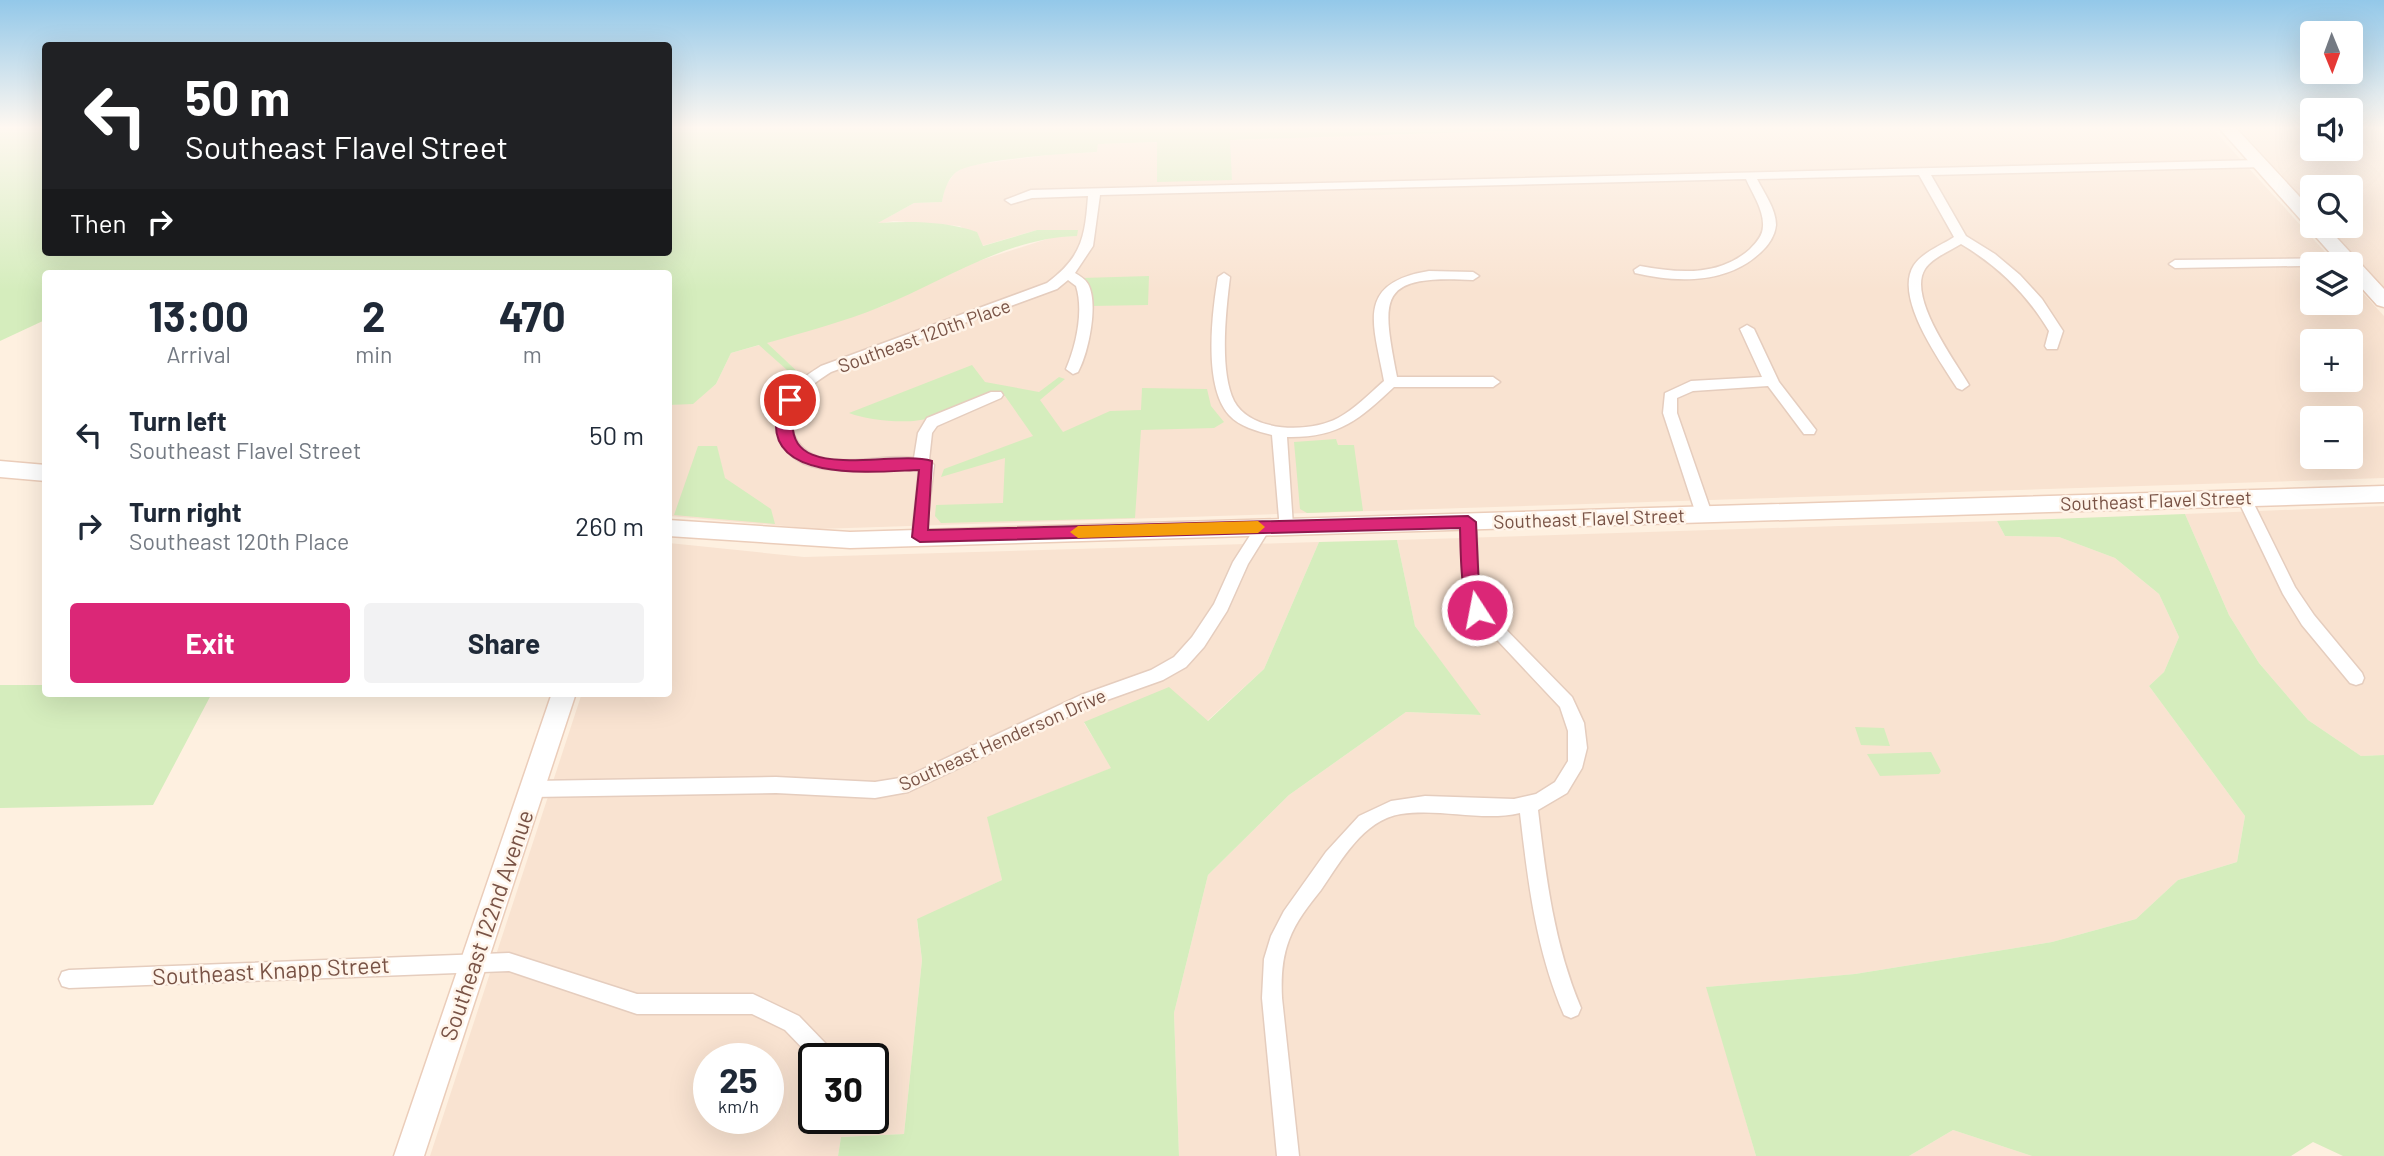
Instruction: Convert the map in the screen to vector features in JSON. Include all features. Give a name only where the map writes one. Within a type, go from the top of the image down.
[{"type":"street","points":[[1011,200],[1031,194],[1506,182]]},
{"type":"street","points":[[1640,270],[1679,275],[1718,272],[1751,255],[1765,240],[1769,222],[1752,182]]},
{"type":"street","points":[[1929,182],[1961,238],[1992,256],[2031,292],[2056,331],[2052,346]]},
{"type":"street","points":[[2276,182],[2300,208]]},
{"type":"street","name":"Southeast 120th Place","points":[[921,463],[835,466],[810,460],[792,447],[786,437],[783,422],[786,409],[797,390],[826,369],[1032,296],[1068,275],[1085,254],[1090,240],[1094,192]]},
{"type":"street","points":[[1961,238],[1921,266],[1913,286],[1918,306],[1962,385]]},
{"type":"street","points":[[2327,238],[2340,252]]},
{"type":"street","points":[[2175,264],[2300,263]]},
{"type":"street","points":[[1068,275],[1079,282],[1085,294],[1080,356],[1073,369]]},
{"type":"street","points":[[1391,382],[1380,318],[1387,294],[1395,285],[1421,276],[1473,276]]},
{"type":"street","points":[[1224,277],[1220,310],[1222,384],[1226,400],[1234,413],[1246,422],[1279,431],[1331,428],[1350,417],[1391,382],[1493,382]]},
{"type":"street","points":[[2363,278],[2384,301]]},
{"type":"street","points":[[1747,329],[1769,381],[1792,413],[1809,430]]},
{"type":"street","points":[[1704,514],[1670,413],[1670,397],[1690,386],[1769,381]]},
{"type":"street","points":[[920,537],[928,471],[927,465],[921,463],[925,433],[932,422],[996,395]]},
{"type":"street","points":[[1274,527],[1279,431]]},
{"type":"street","points":[[0,469],[42,473]]},
{"type":"street","name":"Southeast Flavel Street","points":[[672,528],[818,539],[920,537],[2384,494]]},
{"type":"street","points":[[2245,498],[2289,590],[2315,629],[2356,678]]},
{"type":"street","points":[[1288,1156],[1271,976],[1277,944],[1294,911],[1345,842],[1367,821],[1385,809],[1421,803],[1499,808],[1528,804],[1559,788],[1571,773],[1578,751],[1575,720],[1560,694],[1489,626],[1477,610],[1471,589],[1468,522]]},
{"type":"street","name":"Southeast Henderson Drive","points":[[532,789],[776,785],[875,790],[908,783],[1087,700],[1157,675],[1180,662],[1198,642],[1222,607],[1241,562],[1274,527]]},
{"type":"street","name":"Southeast 122nd Avenue","points":[[409,1156],[563,697]]},
{"type":"street","points":[[1528,804],[1549,951],[1571,1007]]},
{"type":"street","name":"Southeast Knapp Street","points":[[69,979],[509,962],[530,966],[637,1004],[753,1004],[792,1023],[811,1043]]},
{"type":"shaded area","points":[[948,182],[2261,182],[2300,225],[2300,238],[2312,238],[2325,252],[2300,252],[2300,315],[2363,315],[2363,293],[2384,316],[2384,478],[818,529],[672,516],[672,405],[693,403],[716,384],[731,353],[760,345],[800,374],[766,343],[883,306],[966,265],[1053,237],[1077,236],[1037,230],[982,246],[960,226],[894,221],[876,224],[914,203],[942,202]]},
{"type":"shaded area","points":[[2288,182],[2300,182],[2300,195]]},
{"type":"shaded area","points":[[2363,182],[2384,182],[2384,287],[2363,264],[2363,252],[2352,252],[2339,238],[2363,238]]},
{"type":"shaded area","points":[[2384,506],[2384,755],[2361,756],[2308,720],[2259,663],[2229,615],[2185,514]]},
{"type":"shaded area","points":[[1997,521],[2005,536],[2059,537],[2115,558],[2159,594],[2179,637],[2164,672],[2149,686],[2245,816],[2237,862],[2178,880],[2136,919],[2052,942],[1855,974],[1707,987],[1756,1156],[1179,1156],[1174,1013],[1208,875],[1289,795],[1406,712],[1480,715],[1415,626],[1397,540]]},
{"type":"shaded area","points":[[1319,542],[1264,669],[1207,721],[1084,723],[1112,768],[988,817],[1002,880],[917,920],[922,960],[904,1134],[841,1137],[838,1156],[430,1156],[581,697],[672,697],[672,543],[804,557]]},
{"type":"shaded area","points":[[1953,1130],[2032,1156],[1909,1156]]},
{"type":"green space","points":[[0,182],[42,182],[42,256],[672,256],[672,182],[949,182],[942,202],[914,203],[878,223],[915,222],[953,226],[977,232],[983,246],[1037,230],[1078,230],[1077,236],[1025,244],[1000,252],[880,307],[767,343],[800,374],[796,378],[759,345],[731,353],[716,384],[693,404],[672,405],[672,270],[42,270],[42,321],[0,341]]},
{"type":"green space","points":[[1149,276],[1148,305],[1091,306],[1091,292],[1082,278]]},
{"type":"green space","points":[[972,365],[985,382],[1039,392],[1059,377],[1065,379],[1040,400],[1063,432],[1110,411],[1141,410],[1142,388],[1207,389],[1211,406],[1224,422],[1214,428],[1141,430],[1135,518],[941,523],[935,516],[936,505],[1003,503],[1005,458],[941,477],[944,469],[1033,436],[1005,396],[975,398],[921,420],[888,421],[849,413]]},
{"type":"green space","points":[[1336,439],[1338,445],[1354,445],[1363,511],[1307,513],[1300,509],[1294,442]]},
{"type":"green space","points":[[698,446],[717,446],[725,478],[771,509],[775,524],[674,515]]},
{"type":"green space","points":[[2185,514],[2229,615],[2259,663],[2308,720],[2361,756],[2384,755],[2384,1156],[2343,1156],[2313,1142],[2291,1156],[2032,1156],[1953,1130],[1909,1156],[1756,1156],[1706,987],[1855,974],[2052,942],[2136,919],[2178,880],[2237,862],[2245,816],[2149,686],[2164,672],[2179,637],[2159,594],[2115,558],[2059,537],[2005,536],[1997,521]]},
{"type":"green space","points":[[1397,540],[1415,626],[1481,715],[1406,712],[1289,795],[1208,875],[1174,1013],[1179,1156],[838,1156],[841,1137],[904,1134],[922,960],[917,919],[1002,880],[987,817],[1111,768],[1084,722],[1169,687],[1208,721],[1264,669],[1319,542]]},
{"type":"green space","points":[[0,685],[42,685],[42,697],[210,697],[153,805],[0,808]]},
{"type":"green space","points":[[1855,727],[1884,728],[1890,746],[1861,745]]},
{"type":"green space","points":[[1931,752],[1941,771],[1939,774],[1880,776],[1867,754]]},
{"type":"slow traffic","points":[[1078,532],[1258,527]]},
{"type":"route","points":[[790,400],[783,422],[786,437],[792,447],[810,460],[835,466],[927,465],[920,537],[1468,522],[1471,589],[1477,610]]}]
